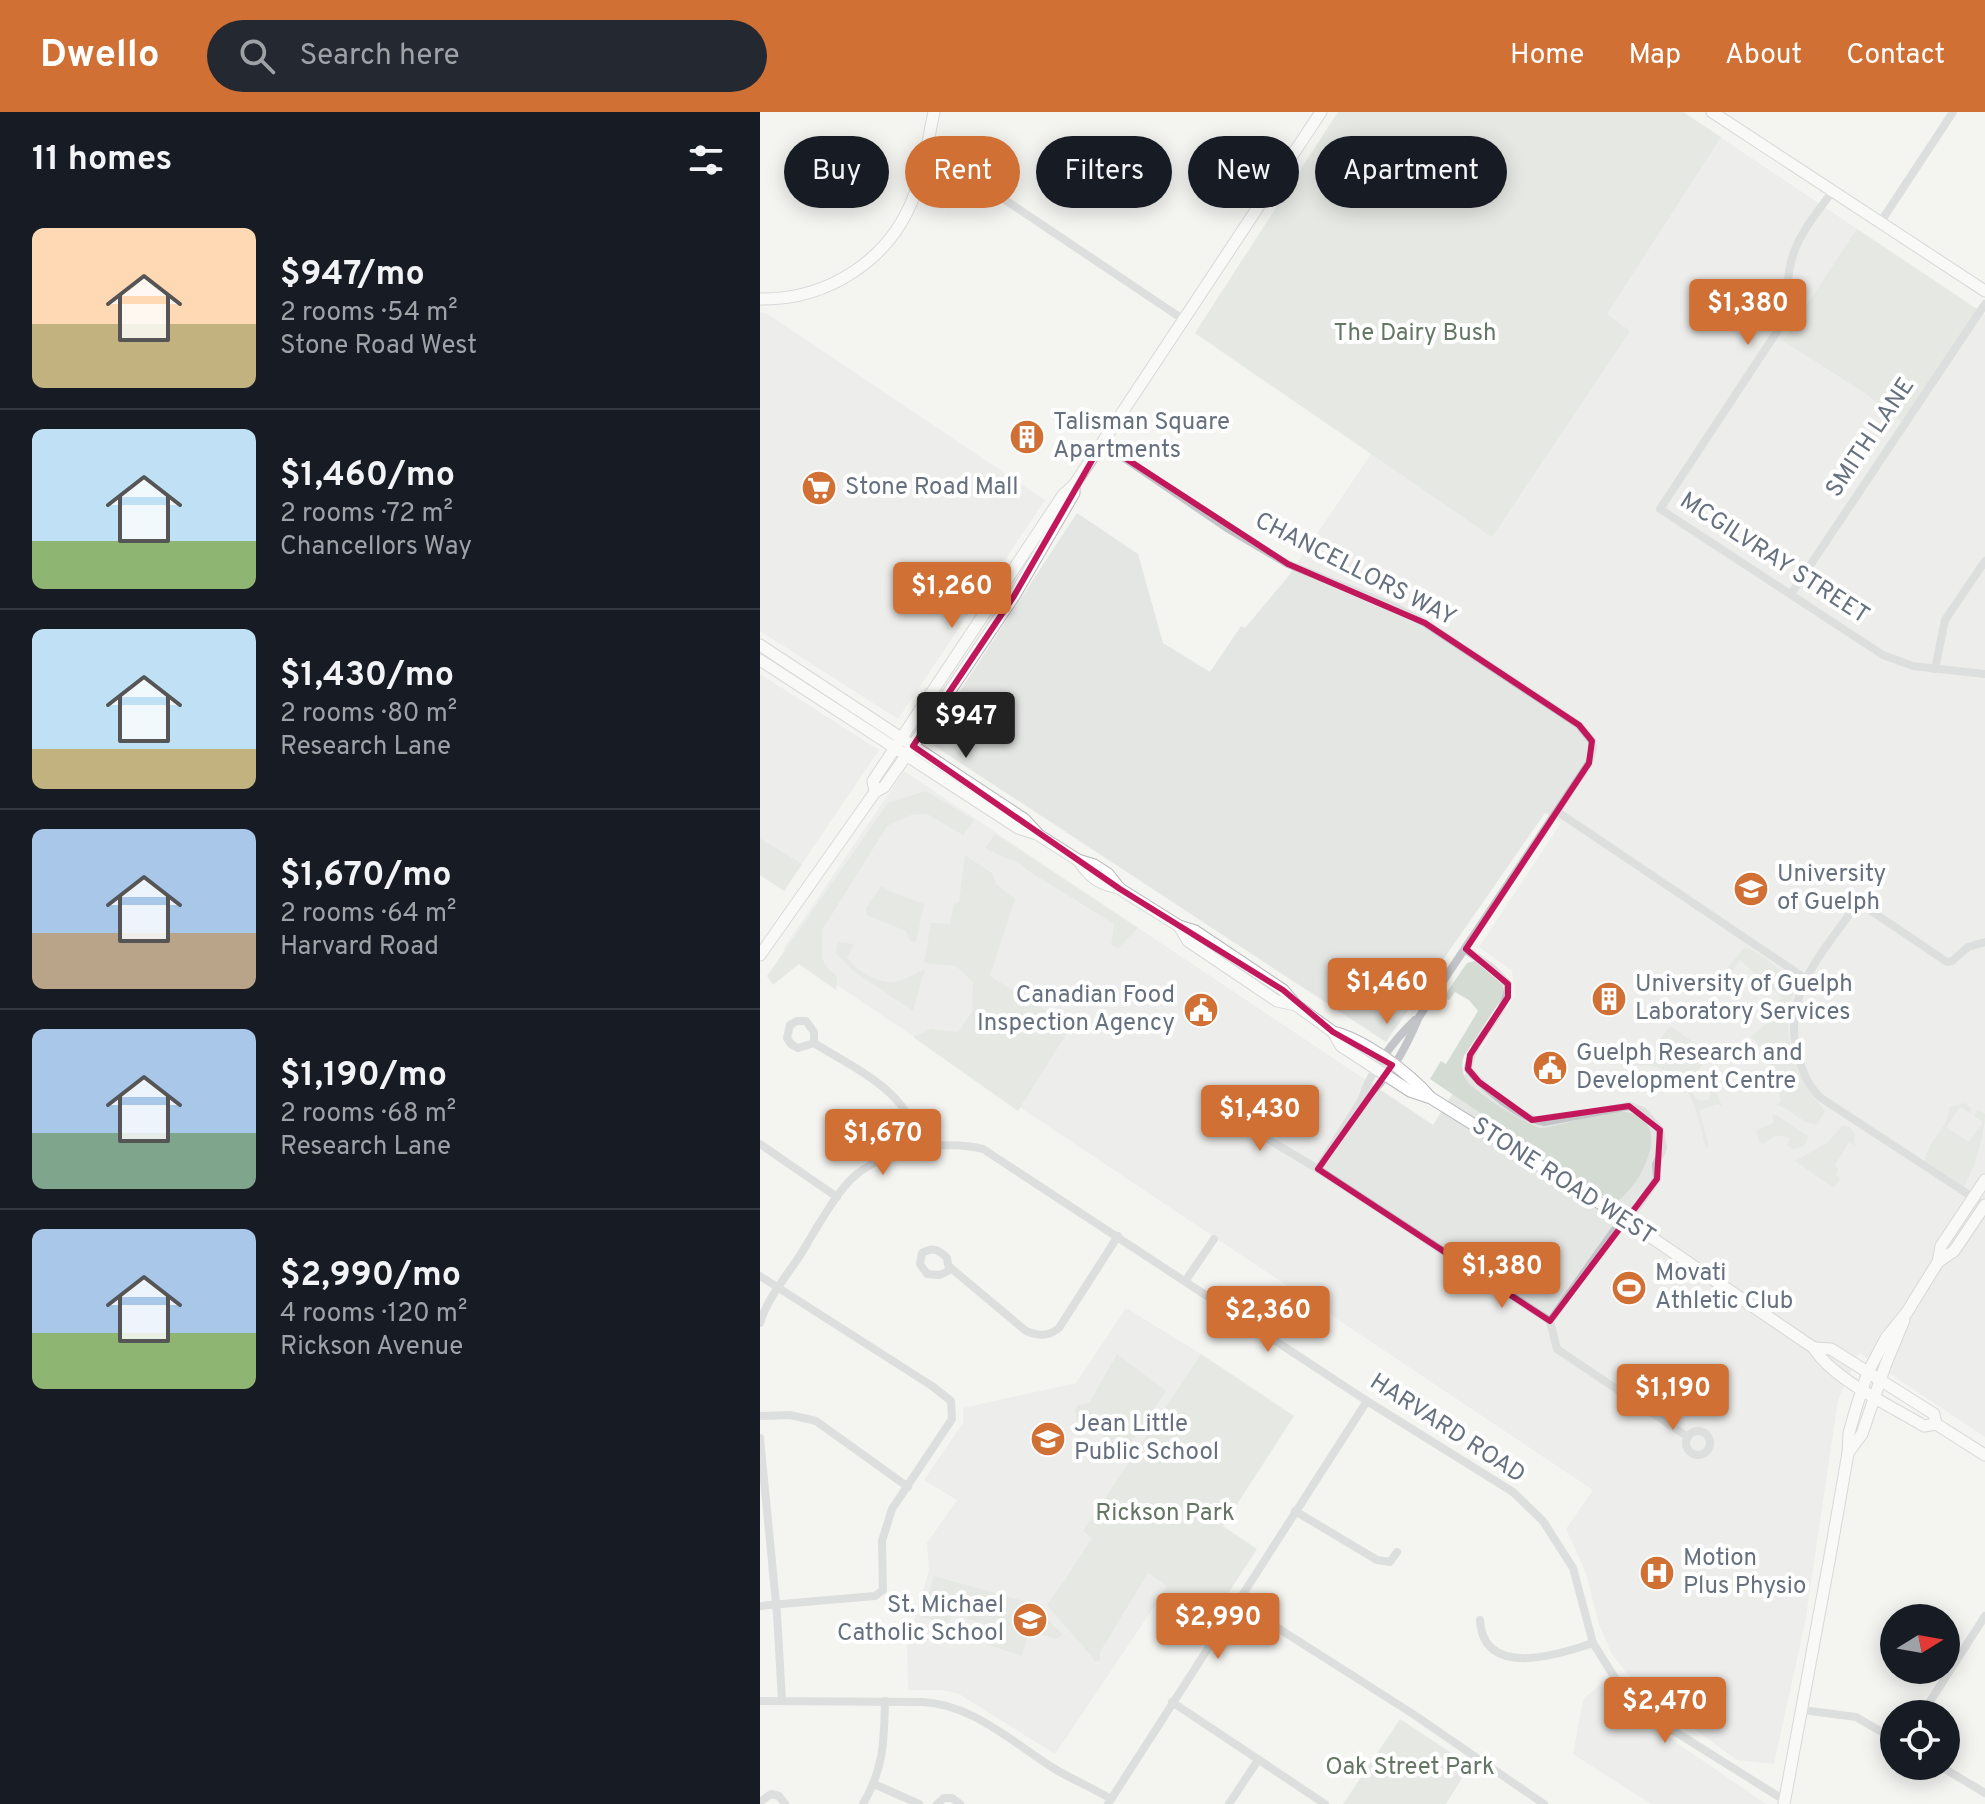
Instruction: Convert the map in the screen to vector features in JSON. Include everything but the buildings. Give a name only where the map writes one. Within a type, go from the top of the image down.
[{"type":"main road","points":[[929,136],[934,112]]},
{"type":"main road","points":[[875,792],[873,781],[1321,112]]},
{"type":"main road","points":[[1712,112],[1985,291]]},
{"type":"main road","points":[[760,299],[819,290],[849,276],[889,240],[909,208]]},
{"type":"main road","points":[[760,955],[875,792],[884,787],[910,751],[1014,596],[1074,493],[1074,485]]},
{"type":"main road","name":"STONE ROAD WEST","points":[[760,645],[910,751],[1024,819],[1037,834],[1078,860],[1088,875],[1102,884],[1120,889],[1179,926],[1195,931],[1283,990],[1296,1005],[1333,1032],[1341,1046],[1385,1067],[1410,1091],[1431,1098],[1623,1218],[1814,1348],[1822,1362],[1875,1397],[1924,1426],[1936,1424],[1934,1414],[1868,1372],[1831,1349],[1814,1348]]},
{"type":"main road","name":"STONE ROAD WEST","points":[[760,660],[899,743]]},
{"type":"main road","points":[[784,675],[803,673]]},
{"type":"main road","points":[[1784,1802],[1803,1710],[1849,1433],[1868,1372],[1886,1338],[1907,1312],[1938,1262],[1941,1246],[1985,1180]]},
{"type":"main road","points":[[1938,1262],[1954,1251],[1985,1205]]},
{"type":"main road","points":[[1848,1453],[1862,1434],[1907,1312]]},
{"type":"main road","points":[[1936,1424],[1985,1455]]},
{"type":"street","points":[[1880,223],[1953,112]]},
{"type":"street","name":"MCGILVRAY STREET","points":[[1832,192],[1794,251],[1788,301],[1778,330],[1660,509],[1883,655],[1906,664],[1985,674]]},
{"type":"street","points":[[1017,208],[1184,320]]},
{"type":"street","name":"SMITH LANE","points":[[1791,594],[1985,304]]},
{"type":"street","name":"CHANCELLORS WAY","points":[[1102,443],[1227,528],[1288,564],[1395,607],[1425,623],[1579,725],[1592,741],[1592,755],[1558,812],[1419,1017],[1410,1038],[1366,1086],[1362,1099],[1318,1169]]},
{"type":"street","points":[[1935,669],[1945,620],[1985,561]]},
{"type":"street","points":[[1558,812],[1806,979]]},
{"type":"street","points":[[1985,942],[1968,947],[1947,962],[1858,902],[1806,979],[1795,1005],[1793,1033],[1802,1070],[1811,1088],[1845,1116],[1985,1205]]},
{"type":"street","points":[[1466,950],[1491,967],[1508,984],[1508,997],[1470,1055],[1468,1069],[1479,1082],[1532,1120],[1544,1122],[1629,1106],[1643,1111],[1660,1130],[1663,1148],[1656,1165],[1657,1179],[1636,1209],[1623,1218],[1550,1321]]},
{"type":"street","points":[[814,1043],[884,1087],[903,1105],[913,1121],[921,1147]]},
{"type":"street","points":[[1211,1113],[1234,1119],[1318,1169],[1550,1321],[1557,1349],[1688,1437]]},
{"type":"street","points":[[760,1144],[837,1197]]},
{"type":"street","name":"HARVARD ROAD","points":[[760,1323],[846,1183],[876,1163],[921,1147],[967,1145],[983,1149],[1367,1401],[1513,1492],[1543,1521],[1573,1568],[1593,1643],[1620,1686],[1655,1719],[1784,1802]]},
{"type":"street","points":[[952,1269],[1026,1331],[1038,1335],[1052,1334],[1059,1328],[1118,1236]]},
{"type":"street","points":[[1186,1280],[1214,1239]]},
{"type":"street","points":[[760,1276],[932,1386],[951,1401],[952,1419],[892,1509],[882,1541],[883,1590],[875,1596],[760,1606]]},
{"type":"street","points":[[760,1701],[932,1702],[958,1708],[1110,1802],[1367,1401]]},
{"type":"street","points":[[760,1416],[790,1415],[816,1421],[908,1487]]},
{"type":"street","points":[[760,1438],[782,1701]]},
{"type":"street","points":[[1295,1511],[1377,1560],[1390,1562],[1397,1552]]},
{"type":"street","points":[[1237,1602],[1413,1714],[1544,1804]]},
{"type":"street","points":[[1931,1700],[1985,1616]]},
{"type":"street","points":[[1480,1620],[1480,1634],[1495,1652],[1509,1656],[1543,1657],[1593,1643]]},
{"type":"street","points":[[863,1804],[874,1784],[884,1752],[885,1701]]},
{"type":"street","points":[[1172,1702],[1325,1804]]},
{"type":"street","points":[[1803,1710],[1856,1717],[1880,1731]]},
{"type":"street","points":[[1229,1804],[1258,1760]]},
{"type":"street","points":[[1960,1778],[1985,1793]]},
{"type":"street","points":[[874,1784],[919,1804]]},
{"type":"street","points":[[760,1802],[771,1794],[779,1796],[785,1804]]},
{"type":"street","points":[[937,1804],[944,1798],[952,1798],[960,1804]]},
{"type":"highlighted area","points":[[1102,443],[1288,564],[1425,623],[1579,725],[1592,741],[1589,763],[1466,949],[1508,984],[1508,997],[1470,1055],[1468,1069],[1479,1082],[1532,1120],[1629,1106],[1660,1130],[1657,1179],[1550,1321],[1318,1169],[1392,1065],[1333,1032],[1283,990],[1120,889],[913,746],[1014,596]]},
{"type":"shaded area","name":"University of Guelph","points":[[1338,112],[1683,112],[1985,315],[1985,1437],[1859,1353],[1838,1400],[1805,1623],[1774,1764],[1737,1760],[1639,1689],[1612,1654],[1599,1625],[1586,1573],[1566,1529],[1593,1490],[783,949],[904,771],[1433,1125],[1515,995],[1512,971],[1479,947],[1561,823],[1545,813],[1386,1042],[927,741],[1077,513],[1138,554],[1163,643],[1210,672],[1241,626],[1245,628],[1287,578],[1371,454],[1195,333],[1276,208],[1299,208],[1299,172],[1315,148],[1315,208],[1507,208],[1507,136],[1322,136]]},
{"type":"shaded area","points":[[760,312],[766,313],[1045,500],[898,719],[760,631]]},
{"type":"shaded area","points":[[760,674],[879,750],[802,864],[760,838]]},
{"type":"shaded area","points":[[1126,1308],[1201,1354],[1084,1531],[1168,1586],[1055,1754],[959,1694],[942,1690],[908,1690],[907,1644],[929,1570],[927,1543],[957,1500],[924,1480],[963,1423],[963,1408],[1076,1383]]},
{"type":"shaded area","points":[[1604,1680],[1645,1721],[1766,1804],[1651,1804],[1573,1754],[1583,1700]]},
{"type":"green space","name":"The Dairy Bush","points":[[1338,112],[1683,112],[1721,137],[1607,314],[1630,331],[1492,537],[1195,333],[1276,208],[1299,208],[1299,172],[1315,148],[1315,208],[1507,208],[1507,136],[1322,136]]},
{"type":"green space","points":[[1857,229],[1977,309],[1902,422],[1865,393],[1783,341]]},
{"type":"green space","points":[[926,791],[974,820],[963,835],[927,814],[911,815],[887,826],[822,930],[822,958],[837,977],[836,990],[799,964],[773,985],[767,976],[888,803]]},
{"type":"green space","points":[[995,834],[1138,928],[1118,948],[1111,945],[1114,924],[1018,863],[985,848]]},
{"type":"green space","points":[[760,838],[802,864],[784,891],[760,875]]},
{"type":"green space","points":[[965,855],[993,874],[996,884],[1015,899],[990,976],[1055,1016],[1080,1012],[1018,1111],[913,1037],[931,1029],[958,1032],[972,1012],[973,982],[956,966],[924,963],[931,923],[950,924],[954,904],[959,902]]},
{"type":"green space","points":[[881,886],[924,904],[916,942],[910,941],[906,931],[867,915],[866,908]]},
{"type":"green space","points":[[838,942],[854,944],[847,958],[856,967],[881,981],[906,979],[925,969],[913,1011],[852,970],[836,953]]},
{"type":"green space","points":[[1744,948],[1753,950],[1796,981],[1789,1012],[1789,1040],[1801,1078],[1825,1110],[1818,1124],[1807,1122],[1776,1105],[1781,1101],[1770,1065],[1754,1038],[1750,1038],[1778,1013],[1777,1002],[1782,998],[1740,960],[1725,981],[1719,983],[1718,979]]},
{"type":"green space","points":[[1475,961],[1503,985],[1504,995],[1464,1056],[1463,1072],[1473,1087],[1501,1108],[1540,1128],[1616,1112],[1641,1117],[1649,1127],[1649,1155],[1643,1170],[1634,1184],[1614,1203],[1430,1079],[1441,1061],[1446,1064],[1478,1011],[1469,1000],[1455,992],[1449,1000],[1443,998],[1467,963]]},
{"type":"green space","points":[[1670,1026],[1712,1058],[1708,1062],[1697,1057],[1663,1052],[1658,1042]]},
{"type":"green space","points":[[1646,1052],[1666,1058],[1684,1057],[1703,1064],[1698,1071],[1687,1074],[1687,1082],[1701,1101],[1709,1099],[1711,1088],[1715,1087],[1722,1107],[1718,1104],[1699,1110],[1709,1147],[1706,1148],[1697,1113],[1680,1081],[1660,1068],[1629,1064],[1631,1055]]},
{"type":"green space","points":[[1965,1103],[1972,1109],[1970,1113],[1960,1107],[1946,1127],[1969,1142],[1983,1122],[1974,1116],[1978,1110],[1985,1114],[1978,1152],[1964,1187],[1925,1161],[1929,1147],[1946,1121],[1949,1107]]},
{"type":"green space","points":[[1772,1115],[1808,1136],[1805,1144],[1793,1149],[1787,1145],[1790,1139],[1779,1136],[1763,1144],[1759,1142],[1756,1130],[1774,1123]]},
{"type":"green space","points":[[1842,1126],[1850,1127],[1854,1133],[1855,1146],[1849,1142],[1835,1165],[1838,1169],[1836,1175],[1840,1178],[1834,1188],[1795,1161],[1827,1143]]},
{"type":"green space","points":[[1117,1354],[1166,1391],[1124,1453],[1093,1427],[1077,1420],[1075,1410],[1078,1405],[1089,1403]]},
{"type":"green space","name":"Rickson Park","points":[[1201,1354],[1294,1416],[1223,1526],[1257,1549],[1207,1626],[1162,1595],[1167,1586],[1148,1573],[1100,1652],[1100,1660],[1095,1662],[1047,1605],[1092,1538],[1083,1531]]},
{"type":"green space","points":[[934,1576],[1031,1603],[1063,1635],[1056,1639],[1030,1631],[1022,1656],[988,1645],[993,1627],[968,1619],[965,1613],[954,1609],[945,1635],[941,1633],[942,1629],[932,1626],[934,1620],[921,1617]]},
{"type":"green space","name":"Oak Street Park","points":[[1400,1719],[1470,1765],[1446,1804],[1343,1804]]},
{"type":"place","name":"Talisman Square Apartments","points":[[1027,437]]},
{"type":"place","name":"Stone Road Mall","points":[[819,488]]},
{"type":"place","name":"University of Guelph","points":[[1751,889]]},
{"type":"place","name":"University of Guelph Laboratory Services","points":[[1609,999]]},
{"type":"place","name":"Canadian Food Inspection Agency","points":[[1201,1010]]},
{"type":"place","name":"Guelph Research and Development Centre","points":[[1550,1068]]},
{"type":"place","name":"Movati Athletic Club","points":[[1629,1288]]},
{"type":"place","name":"Jean Little Public School","points":[[1048,1439]]},
{"type":"place","name":"Motion Plus Physio","points":[[1657,1573]]},
{"type":"place","name":"St. Michael Catholic School","points":[[1030,1620]]}]
